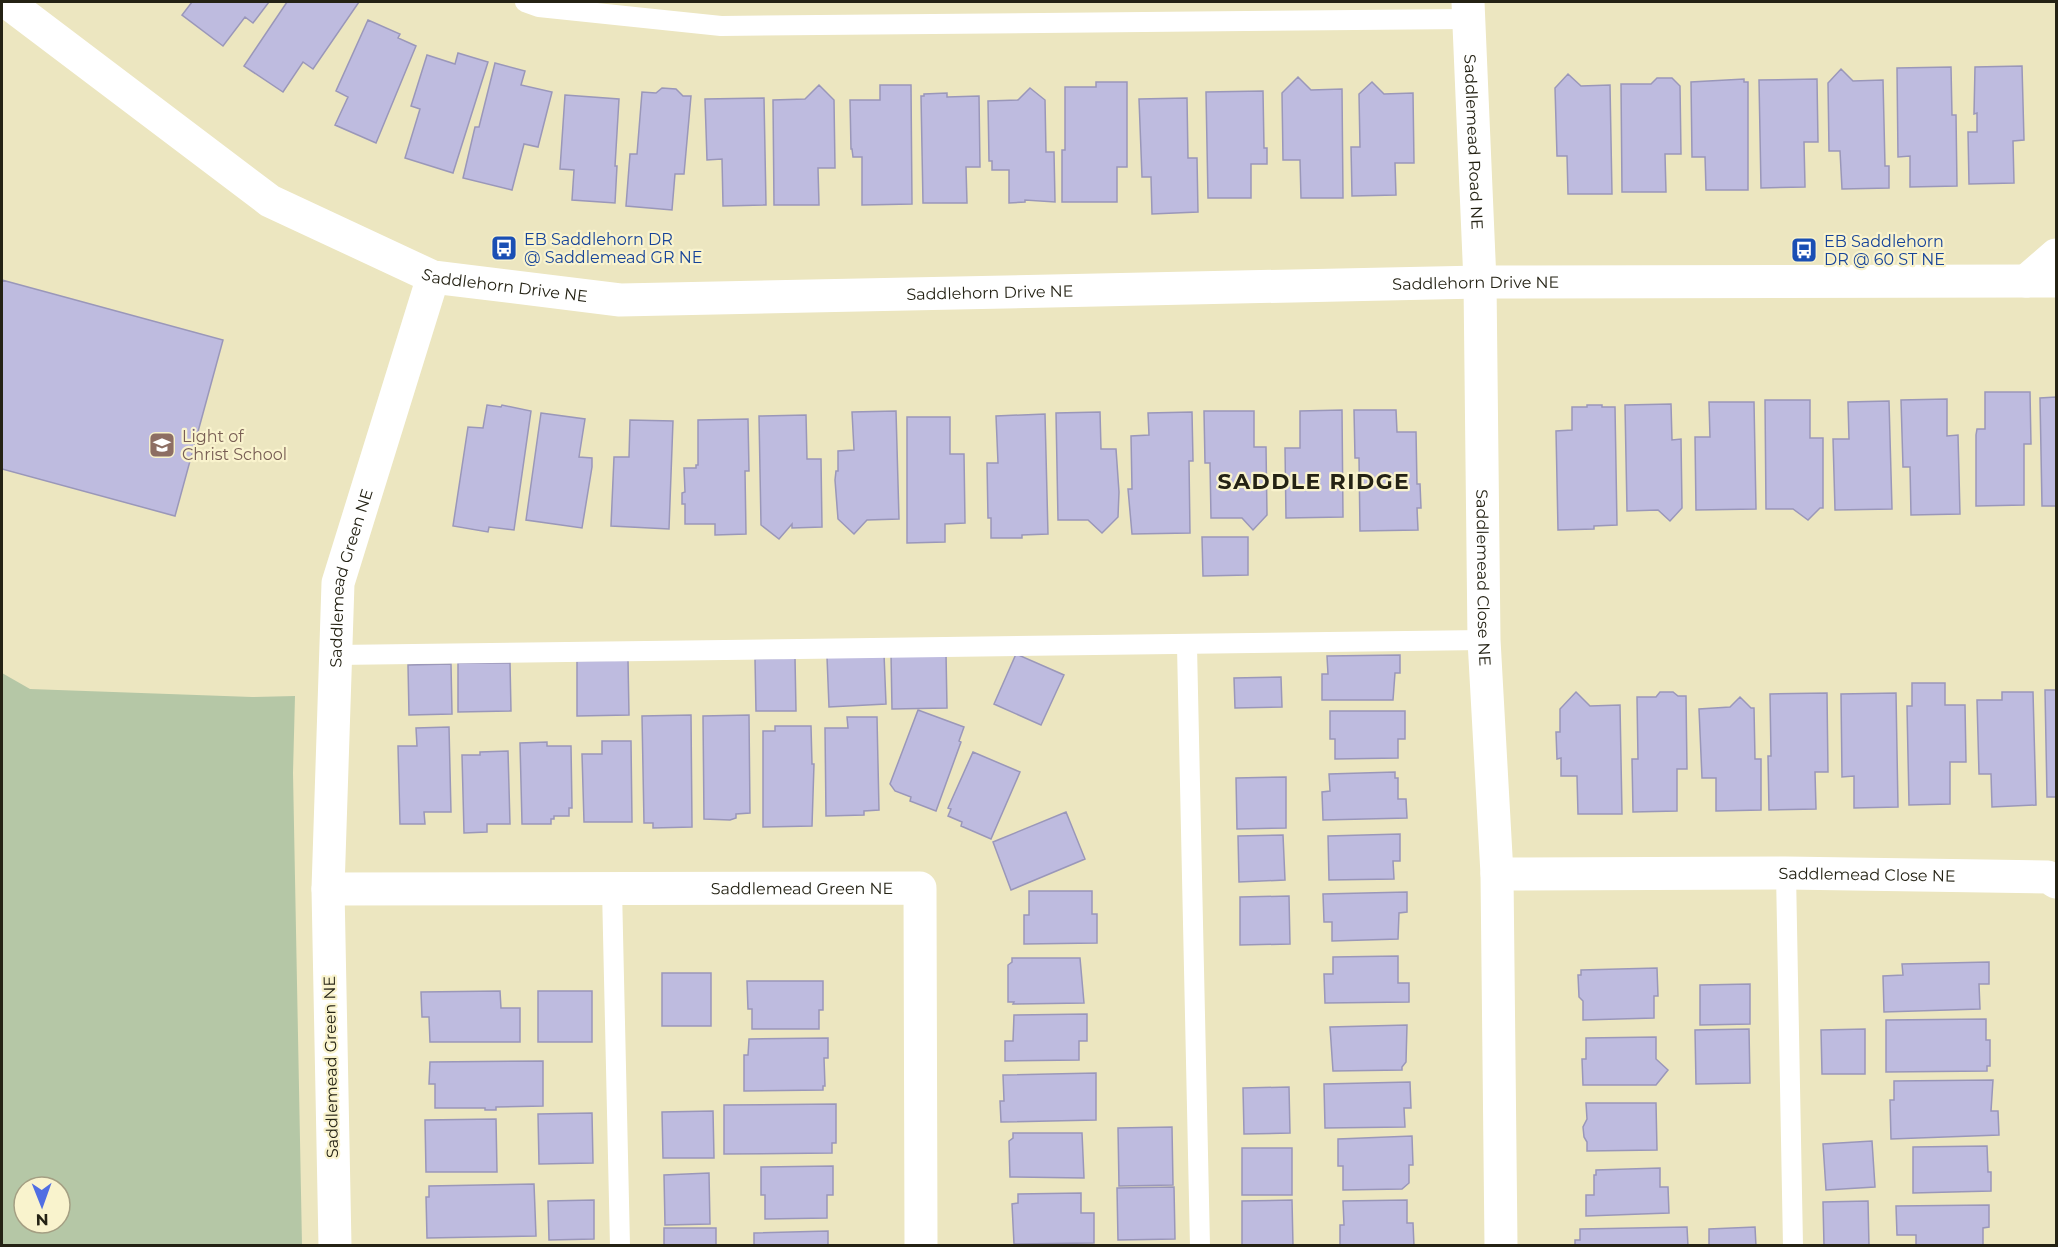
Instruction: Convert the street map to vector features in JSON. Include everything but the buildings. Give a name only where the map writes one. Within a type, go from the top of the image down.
[{"type":"street","name":"Saddlehorn Drive NE","points":[[7,2],[270,201],[433,277],[620,300],[1480,282],[2041,281]]},
{"type":"street","name":"Saddlemead Road NE","points":[[1468,10],[1480,282]]},
{"type":"street","points":[[2041,281],[2056,255]]},
{"type":"street","name":"Saddlemead Green NE","points":[[335,1245],[328,889],[338,583],[433,277]]},
{"type":"street","name":"Saddlemead Close NE","points":[[1480,282],[1484,640],[1497,874],[1501,1245]]},
{"type":"street","name":"Saddlemead Close NE","points":[[1497,874],[1786,873],[2048,877],[2056,882]]},
{"type":"street","name":"Saddlemead Green NE","points":[[328,889],[920,888],[921,1245]]},
{"type":"lane","points":[[525,2],[539,7],[722,26],[1468,10]]},
{"type":"lane","points":[[336,655],[1484,640]]},
{"type":"lane","points":[[1187,645],[1200,1245]]},
{"type":"lane","points":[[1786,873],[1793,1245]]},
{"type":"lane","points":[[612,888],[620,1245]]},
{"type":"green space","points":[[2,673],[30,689],[252,697],[295,696],[293,773],[302,1245],[2,1245]]},
{"type":"place","name":"EB Saddlehorn DR @ Saddlemead GR NE","points":[[504,248]]},
{"type":"place","name":"EB Saddlehorn DR @ 60 ST NE","points":[[1804,250]]},
{"type":"place","name":"Light of Christ School","points":[[162,445]]},
{"type":"district","name":"SADDLE RIDGE","points":[[1314,481]]}]
